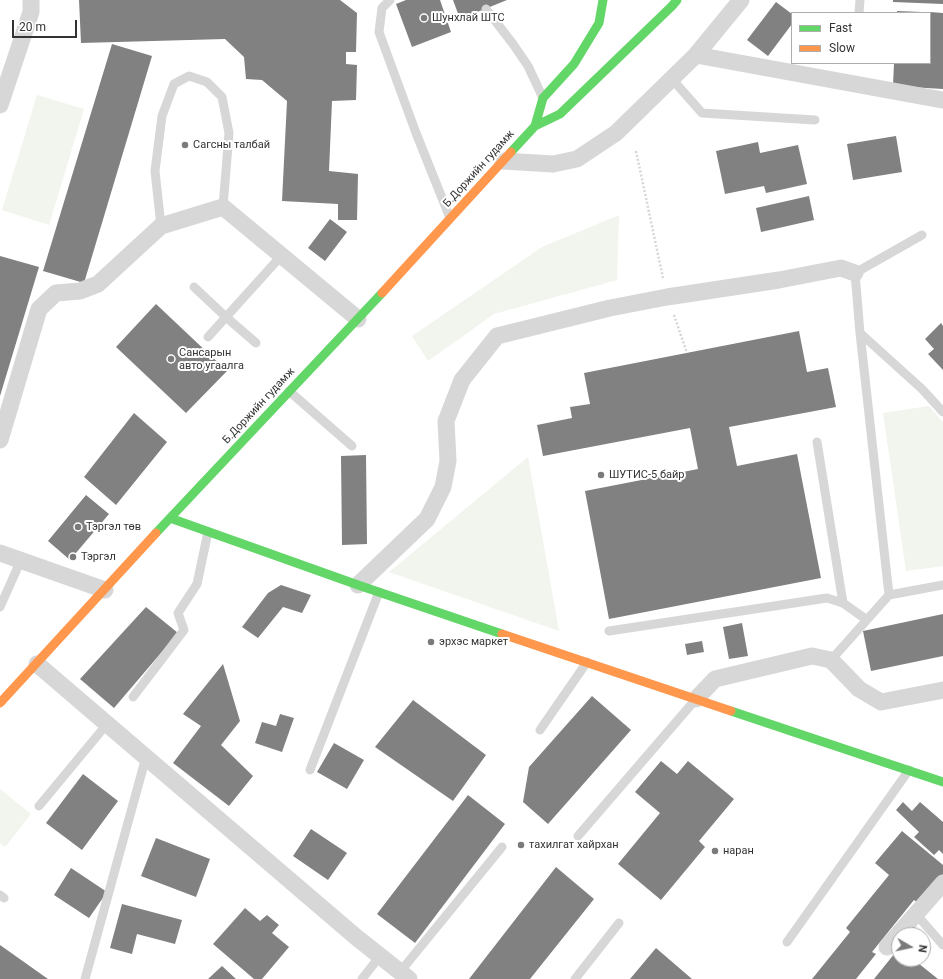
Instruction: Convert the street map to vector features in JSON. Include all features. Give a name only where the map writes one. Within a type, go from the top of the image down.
[{"type":"main road","points":[[535,126],[543,98],[574,64],[599,23],[603,0]]},
{"type":"main road","points":[[535,126],[560,114],[677,0]]},
{"type":"main road","name":"Б.Доржийн гудамж","points":[[0,704],[170,518],[358,319],[535,126]]},
{"type":"main road","points":[[170,518],[358,585],[943,782]]},
{"type":"street","points":[[0,105],[31,12],[31,0]]},
{"type":"street","points":[[503,161],[553,164],[577,159],[616,133],[696,55],[741,0]]},
{"type":"street","points":[[696,55],[942,100]]},
{"type":"street","points":[[0,440],[39,309],[56,293],[80,291],[98,284],[161,226],[223,206],[358,319]]},
{"type":"street","points":[[358,585],[427,519],[443,487],[448,461],[446,421],[462,380],[497,336],[610,308],[667,297],[779,280],[840,268],[855,273]]},
{"type":"street","points":[[0,553],[105,590]]},
{"type":"street","points":[[696,699],[715,679],[812,656],[831,660],[859,689],[881,702],[943,690]]},
{"type":"street","points":[[37,664],[350,932],[405,976]]},
{"type":"street","points":[[888,947],[943,883]]},
{"type":"lane","points":[[390,0],[382,8],[378,32],[416,133],[451,219]]},
{"type":"lane","points":[[859,12],[860,0]]},
{"type":"lane","points":[[486,9],[528,66],[543,98]]},
{"type":"lane","points":[[161,226],[155,171],[162,116],[174,84],[189,76],[207,82],[222,97],[229,134],[223,206]]},
{"type":"lane","points":[[672,79],[702,113],[815,120]]},
{"type":"lane","points":[[889,595],[860,333],[855,273],[922,235]]},
{"type":"lane","points":[[208,337],[282,256]]},
{"type":"lane","points":[[194,287],[256,343]]},
{"type":"lane","points":[[860,333],[922,389],[943,412]]},
{"type":"lane","points":[[289,392],[352,446]]},
{"type":"lane","points":[[817,442],[843,603]]},
{"type":"lane","points":[[133,697],[184,630],[178,613],[197,584],[208,532]]},
{"type":"lane","points":[[0,607],[21,560]]},
{"type":"lane","points":[[831,660],[889,595],[943,585]]},
{"type":"lane","points":[[310,770],[379,592]]},
{"type":"lane","points":[[610,632],[827,598],[843,603],[867,620]]},
{"type":"lane","points":[[540,730],[587,662]]},
{"type":"lane","points":[[578,836],[696,699]]},
{"type":"lane","points":[[39,806],[107,724]]},
{"type":"lane","points":[[85,979],[146,757]]},
{"type":"lane","points":[[787,942],[909,770]]},
{"type":"lane","points":[[405,976],[502,847]]},
{"type":"lane","points":[[916,914],[943,945]]},
{"type":"lane","points":[[575,979],[619,923]]},
{"type":"lane","points":[[362,979],[380,956]]},
{"type":"path","points":[[636,151],[667,297],[687,353]]},
{"type":"shaded area","points":[[37,95],[84,109],[49,225],[2,210]]},
{"type":"shaded area","points":[[619,215],[617,280],[494,314],[428,361],[412,336],[542,247]]},
{"type":"shaded area","points":[[929,406],[943,422],[943,566],[906,571],[883,413]]},
{"type":"shaded area","points":[[528,457],[559,631],[389,572]]},
{"type":"shaded area","points":[[0,789],[31,814],[5,847],[0,843]]},
{"type":"building","points":[[79,0],[340,0],[357,13],[356,52],[346,52],[346,64],[357,65],[356,100],[332,101],[329,171],[358,174],[357,220],[338,220],[338,204],[282,201],[287,101],[262,80],[246,79],[244,57],[225,39],[81,43]]},
{"type":"building","name":"Шунхлай ШТС","points":[[406,0],[440,0],[451,32],[412,47],[396,4]]},
{"type":"building","points":[[453,0],[507,0],[460,19]]},
{"type":"building","points":[[893,0],[943,0],[943,4],[893,2]]},
{"type":"building","points":[[776,2],[791,13],[791,25],[768,56],[747,40]]},
{"type":"building","points":[[897,11],[922,12],[897,12]]},
{"type":"building","points":[[931,12],[943,13],[943,89],[893,86],[894,64],[931,64]]},
{"type":"building","points":[[112,44],[152,56],[84,283],[43,271]]},
{"type":"building","points":[[896,136],[902,172],[853,180],[847,144]]},
{"type":"building","points":[[758,142],[760,153],[798,145],[807,184],[766,193],[764,186],[725,194],[716,151]]},
{"type":"building","points":[[809,196],[814,220],[761,232],[756,208]]},
{"type":"building","points":[[330,219],[347,232],[325,261],[308,248]]},
{"type":"building","points":[[0,256],[39,267],[0,396]]},
{"type":"building","name":"Cансарын авто угаалга","points":[[156,304],[227,371],[186,413],[116,347]]},
{"type":"building","points":[[941,323],[943,326],[943,370],[928,354],[934,349],[925,339]]},
{"type":"building","points":[[799,331],[807,372],[828,368],[836,407],[729,427],[737,466],[797,454],[821,578],[609,619],[585,491],[698,469],[690,428],[543,456],[537,425],[572,418],[570,407],[590,404],[584,373]]},
{"type":"building","points":[[134,413],[167,442],[116,505],[84,477]]},
{"type":"building","points":[[366,455],[367,544],[342,545],[341,456]]},
{"type":"building","name":"Тэргэл төв","points":[[86,495],[109,514],[70,560],[48,541]]},
{"type":"building","points":[[281,585],[311,595],[302,613],[283,607],[258,638],[242,627],[268,593]]},
{"type":"building","points":[[146,607],[178,633],[114,708],[80,679]]},
{"type":"building","points":[[943,614],[943,656],[871,671],[863,631]]},
{"type":"building","points":[[742,623],[748,656],[729,659],[723,627]]},
{"type":"building","points":[[702,641],[704,652],[687,655],[685,644]]},
{"type":"building","points":[[223,664],[240,721],[221,745],[253,776],[229,806],[173,763],[201,726],[183,714]]},
{"type":"building","points":[[592,696],[631,730],[548,824],[523,802],[529,767]]},
{"type":"building","points":[[413,700],[486,755],[453,801],[375,747]]},
{"type":"building","points":[[280,714],[294,718],[282,752],[255,743],[262,722],[276,726]]},
{"type":"building","points":[[334,743],[364,760],[347,789],[317,772]]},
{"type":"building","points":[[661,761],[677,774],[688,761],[734,799],[699,841],[705,847],[661,900],[618,864],[660,813],[635,792]]},
{"type":"building","points":[[83,774],[118,801],[82,850],[46,823]]},
{"type":"building","points":[[468,795],[505,824],[415,943],[377,914]]},
{"type":"building","points":[[903,802],[912,811],[920,802],[943,822],[943,854],[939,850],[934,855],[914,837],[919,832],[896,810]]},
{"type":"building","points":[[311,829],[347,853],[328,880],[293,856]]},
{"type":"building","points":[[902,831],[943,865],[943,874],[919,904],[914,900],[891,927],[872,952],[876,954],[856,979],[812,979],[850,932],[846,928],[889,875],[875,863]]},
{"type":"building","points":[[156,838],[210,859],[196,897],[141,876]]},
{"type":"building","points":[[556,867],[594,899],[530,979],[469,979]]},
{"type":"building","points":[[71,868],[107,892],[89,918],[54,895]]},
{"type":"building","points":[[122,904],[182,920],[175,944],[137,934],[132,954],[110,948]]},
{"type":"building","points":[[245,908],[260,921],[267,915],[279,925],[272,933],[289,947],[262,979],[254,979],[213,944]]},
{"type":"building","points":[[0,945],[48,979],[0,979]]},
{"type":"building","points":[[656,948],[692,979],[630,979]]},
{"type":"building","points":[[891,958],[891,967],[923,967],[938,979],[874,979]]},
{"type":"building","points":[[222,966],[236,979],[208,979]]},
{"type":"traffic: fast","points":[[535,126],[543,98],[574,64],[599,23],[603,0]]},
{"type":"traffic: fast","points":[[511,152],[535,126],[560,114],[677,0]]},
{"type":"traffic: fast","points":[[156,533],[382,293]]},
{"type":"traffic: fast","points":[[170,518],[358,585],[502,634]]},
{"type":"traffic: fast","points":[[731,711],[943,782]]},
{"type":"traffic: slow","points":[[382,293],[511,152]]},
{"type":"traffic: slow","points":[[0,703],[156,533]]},
{"type":"traffic: slow","points":[[502,634],[731,711]]},
{"type":"place","name":"Шунхлай ШТС","points":[[424,18]]},
{"type":"place","name":"Сагсны талбай","points":[[185,145]]},
{"type":"place","name":"Cансарын авто угаалга","points":[[171,359]]},
{"type":"place","name":"ШУТИС-5 байр","points":[[601,475]]},
{"type":"place","name":"Тэргэл төв","points":[[78,527]]},
{"type":"place","name":"Тэргэл","points":[[73,557]]},
{"type":"place","name":"эрхэс маркет","points":[[431,642]]},
{"type":"place","name":"тахилгат хайрхан","points":[[521,845]]},
{"type":"place","name":"наран","points":[[715,851]]}]
